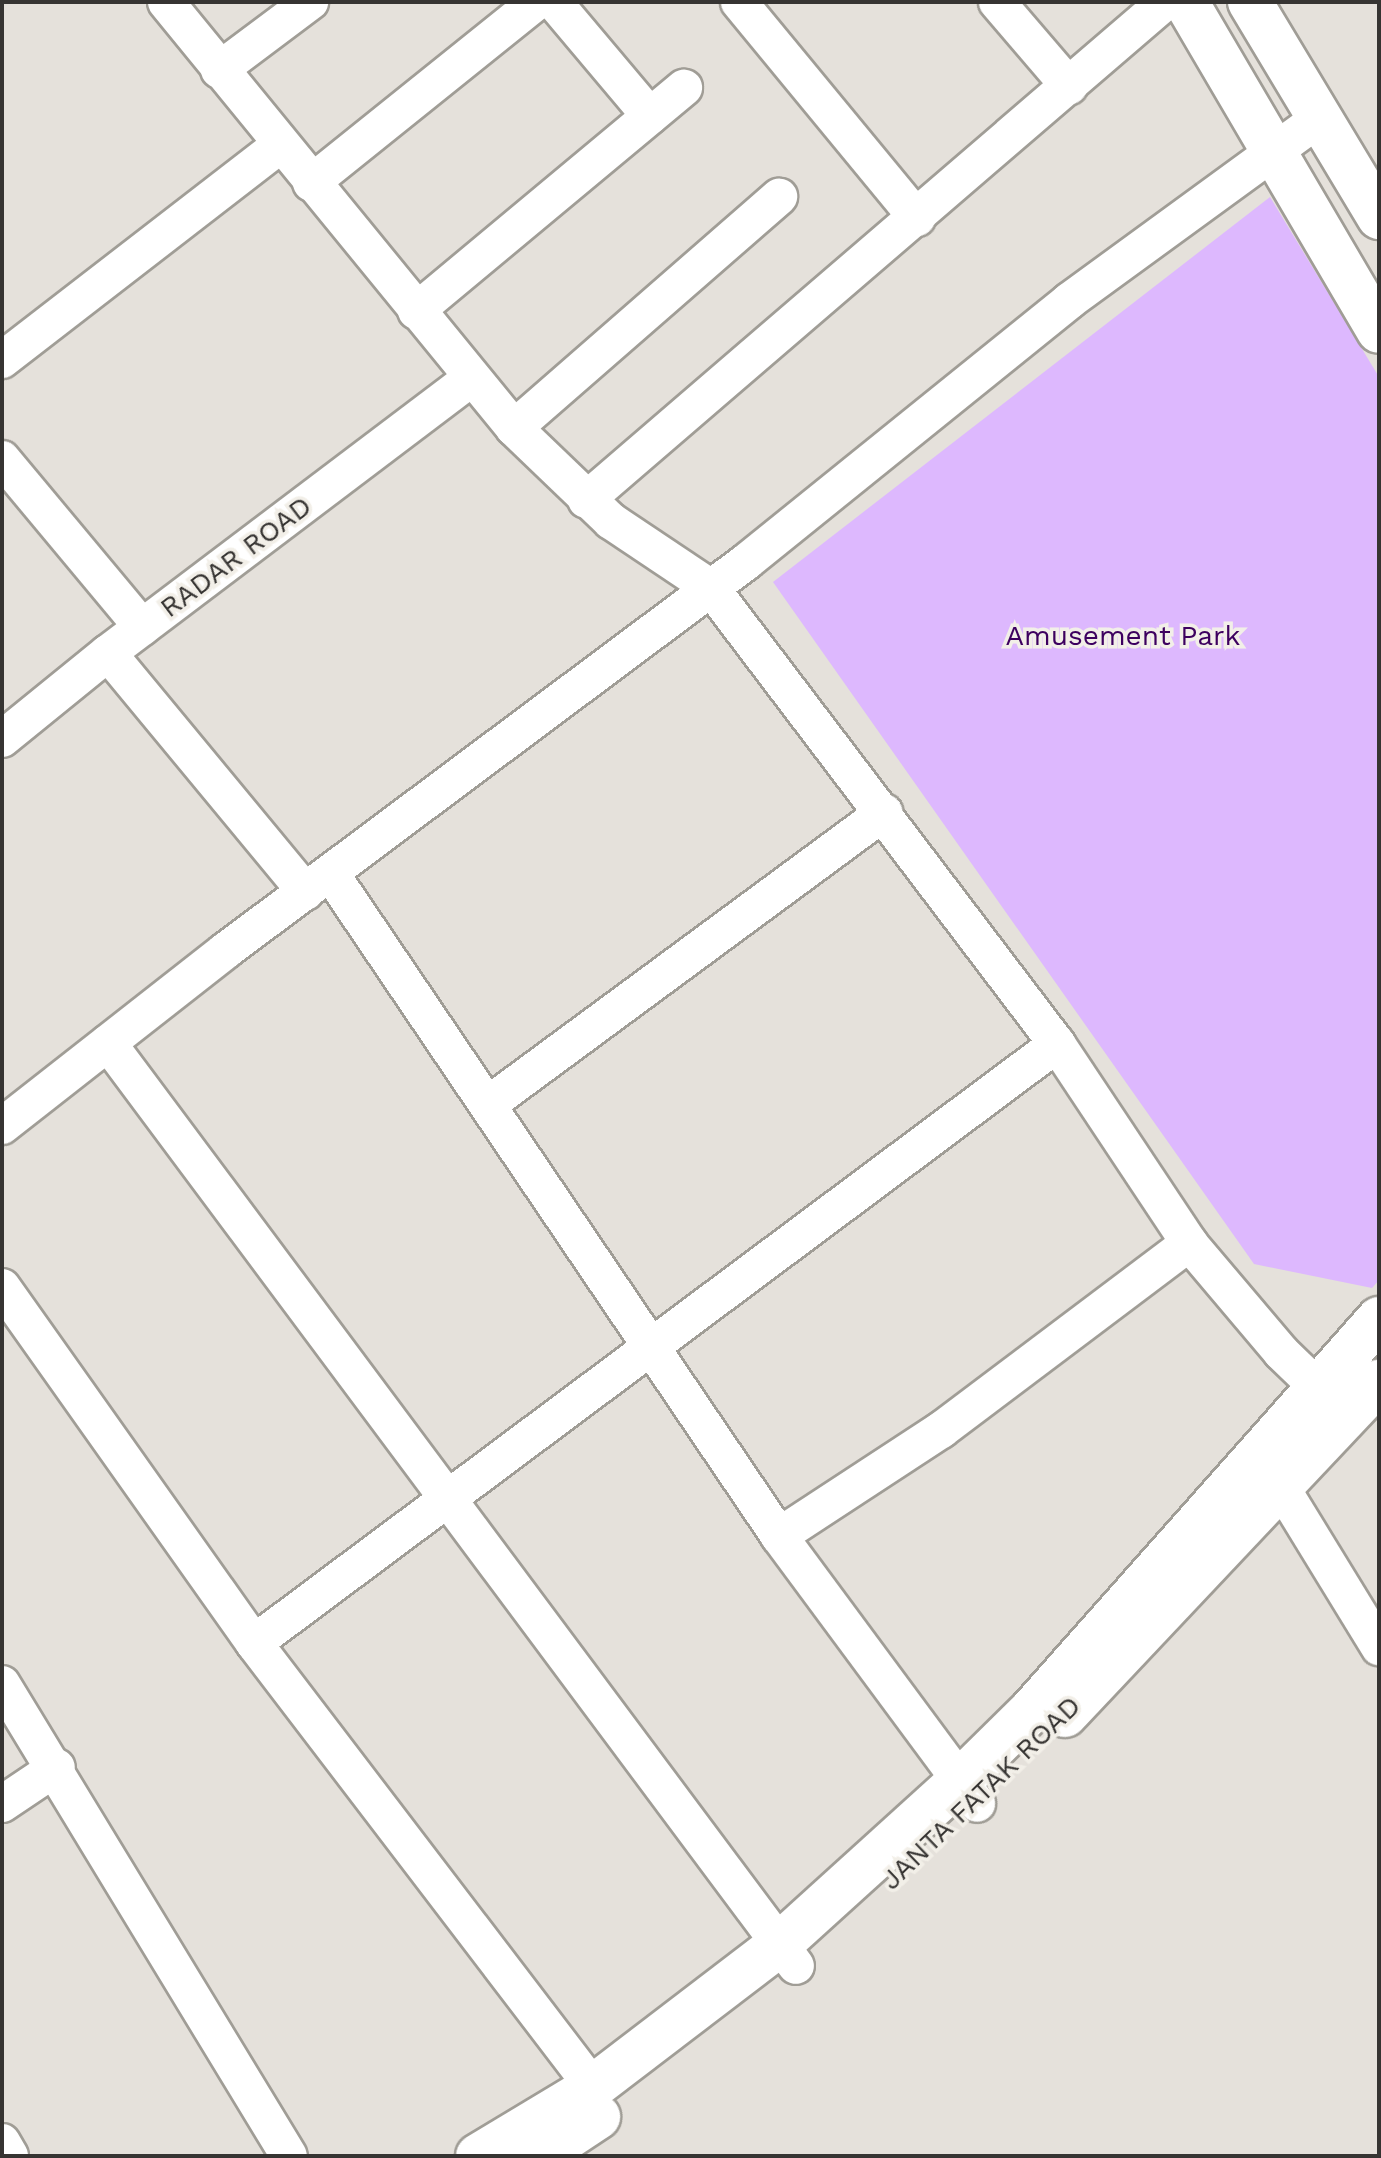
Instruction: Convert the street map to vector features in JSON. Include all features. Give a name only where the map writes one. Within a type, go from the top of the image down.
[{"type":"street","points":[[166,2],[514,428],[586,500],[711,588],[884,812],[1057,1044],[1189,1243],[1316,1386],[1348,1416]]},
{"type":"street","points":[[219,70],[310,2]]},
{"type":"street","points":[[311,183],[536,2]]},
{"type":"street","points":[[554,2],[650,116]]},
{"type":"street","points":[[739,2],[917,218]]},
{"type":"street","points":[[997,2],[1069,86]]},
{"type":"street","points":[[586,500],[1165,2]]},
{"type":"street","points":[[1186,2],[1379,331]]},
{"type":"street","points":[[1250,2],[1317,120],[1376,208]]},
{"type":"street","points":[[416,311],[684,88]]},
{"type":"street","points":[[2,1126],[318,883],[711,588],[1069,301],[1317,120]]},
{"type":"street","points":[[2,360],[280,145]]},
{"type":"street","points":[[514,428],[779,197]]},
{"type":"street","name":"RADAR ROAD","points":[[2,739],[108,653],[471,378]]},
{"type":"street","points":[[2,459],[142,627]]},
{"type":"street","points":[[108,653],[318,883],[490,1103],[779,1536],[968,1792],[1032,1710],[1316,1386],[1379,1319]]},
{"type":"street","points":[[490,1103],[884,812]]},
{"type":"street","points":[[108,1043],[788,1955],[593,2087],[478,2156]]},
{"type":"street","points":[[254,1643],[448,1496],[655,1348],[1057,1044]]},
{"type":"street","points":[[779,1536],[941,1430],[1189,1243]]},
{"type":"street","points":[[2,1287],[254,1643],[593,2087]]},
{"type":"street","name":"JANTA FATAK ROAD","points":[[539,2156],[610,2109],[788,1955],[968,1792],[1281,1487],[1379,1382]]},
{"type":"street","points":[[1281,1487],[1379,1647]]},
{"type":"street","points":[[2,1684],[57,1767],[289,2156]]},
{"type":"street","points":[[2,1804],[57,1767]]},
{"type":"street","points":[[2,2142],[10,2156]]},
{"type":"green space","name":"Amusement Park","points":[[1270,197],[1379,377],[1379,1280],[1372,1288],[1254,1264],[773,582]]}]
